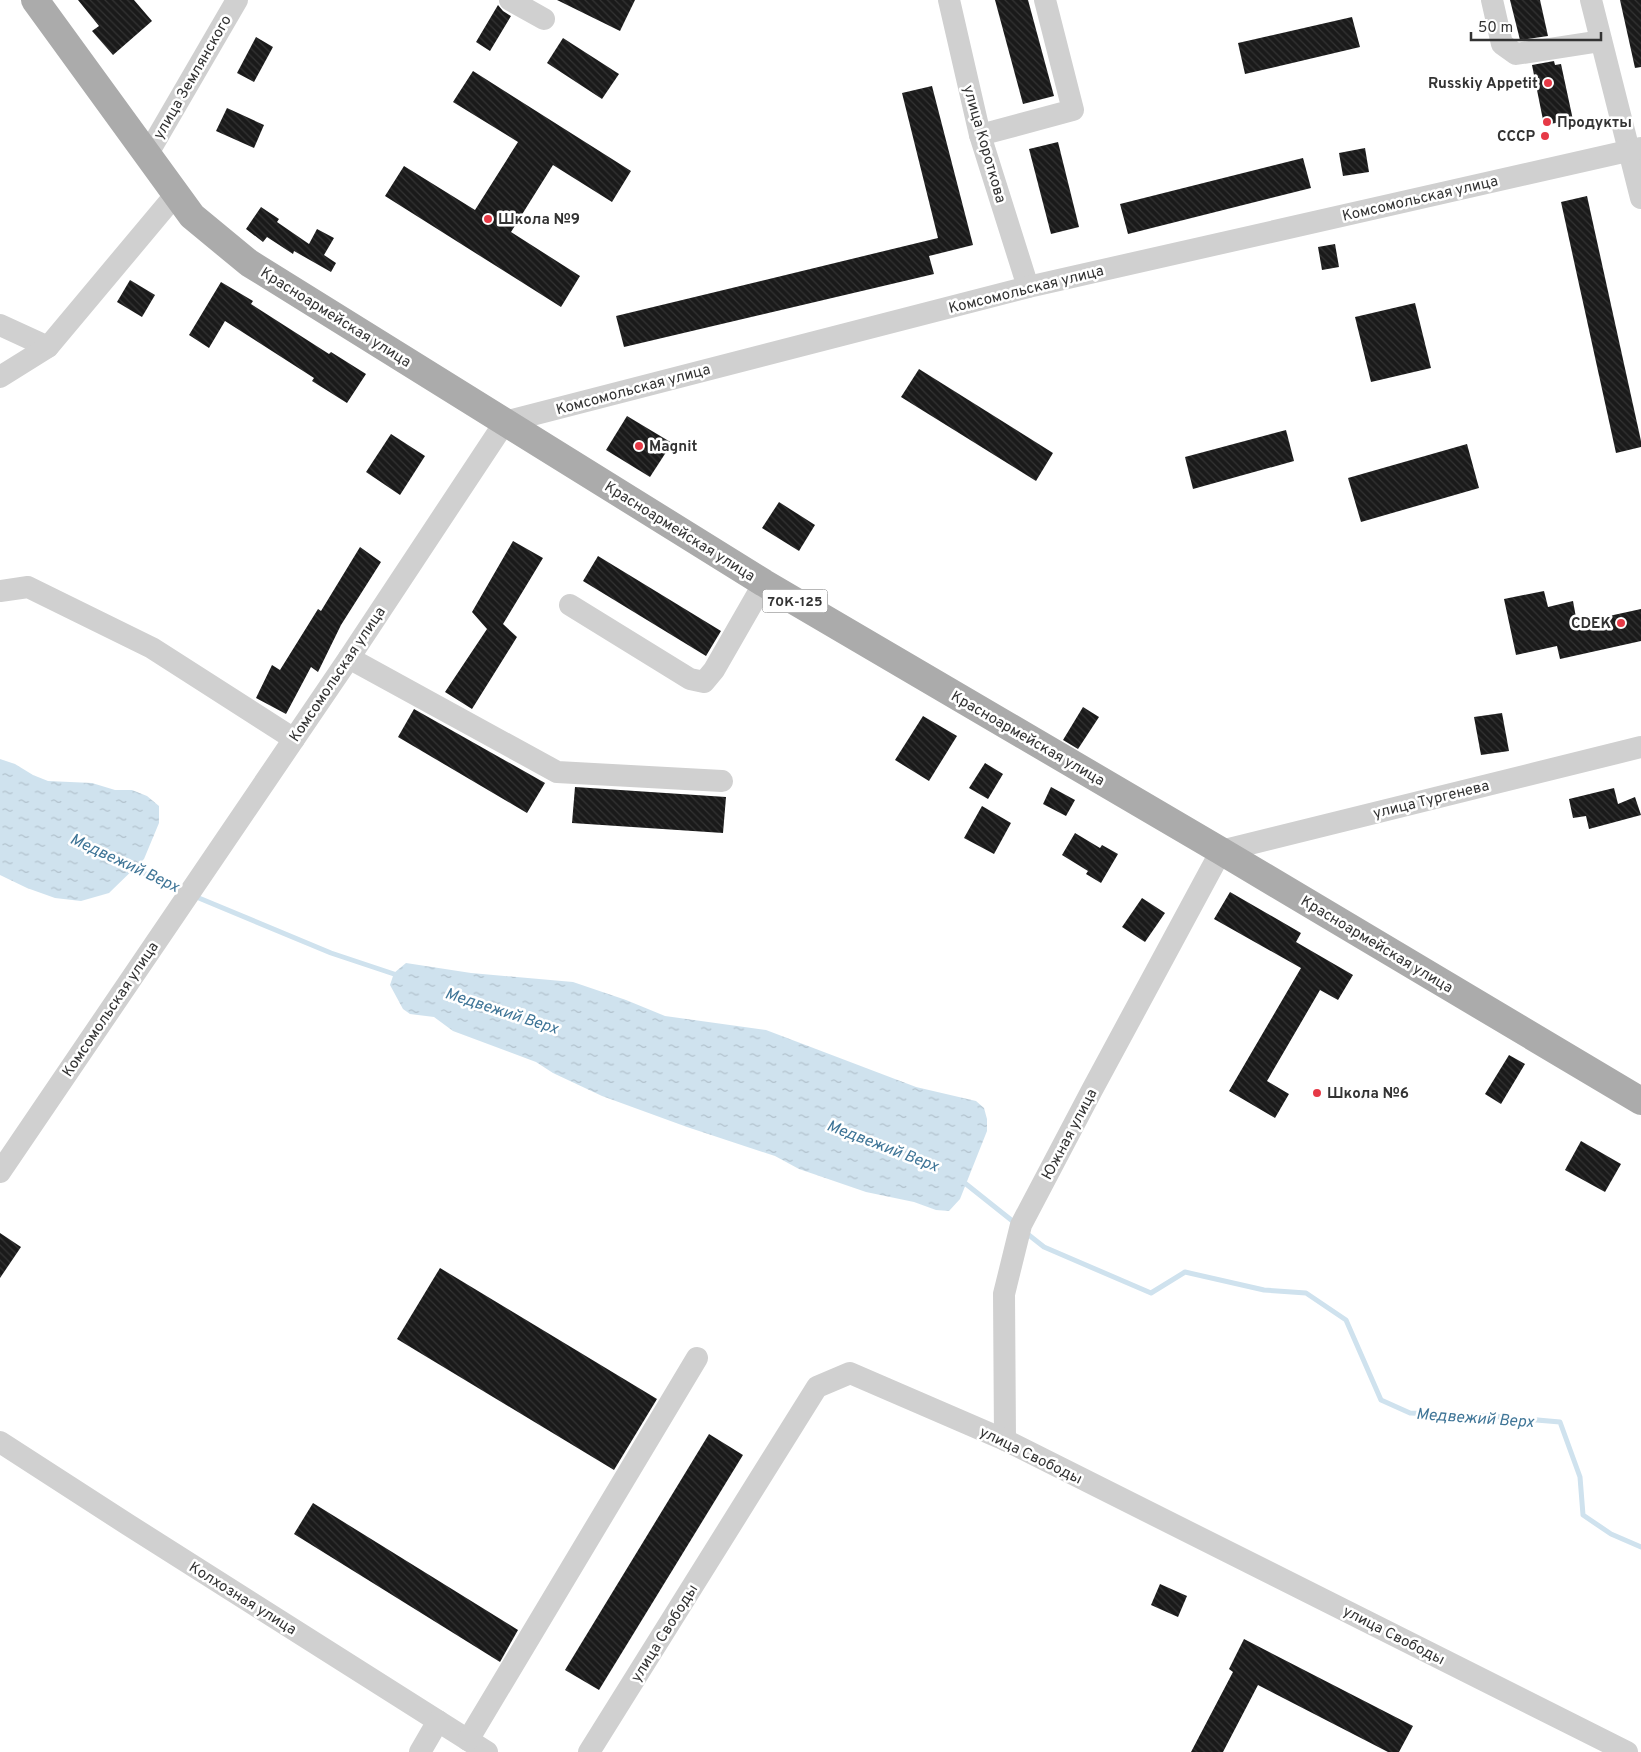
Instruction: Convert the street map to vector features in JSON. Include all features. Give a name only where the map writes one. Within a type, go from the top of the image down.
[{"type":"main road","name":"Красноармейская улица","points":[[35,0],[192,216],[249,263],[764,583],[1222,851],[1641,1101]]},
{"type":"street","name":"улица Землянского","points":[[147,155],[237,0]]},
{"type":"street","points":[[510,0],[544,19]]},
{"type":"street","name":"улица Короткова","points":[[949,0],[980,135],[1028,287]]},
{"type":"street","points":[[980,135],[1073,110],[1044,0]]},
{"type":"street","points":[[1492,0],[1502,44],[1516,54],[1601,41]]},
{"type":"street","points":[[1591,0],[1601,41],[1635,149],[1641,198]]},
{"type":"street","name":"Комсомольская улица","points":[[2,1161],[189,893],[349,658],[505,422],[1028,287],[1635,149]]},
{"type":"street","points":[[0,377],[48,347],[176,194]]},
{"type":"street","points":[[0,325],[48,347]]},
{"type":"street","points":[[570,605],[690,679],[704,682],[714,670],[764,583]]},
{"type":"street","points":[[0,591],[28,586],[152,648],[294,738]]},
{"type":"street","points":[[349,658],[556,772],[722,781]]},
{"type":"street","name":"улица Тургенева","points":[[1222,851],[1641,747]]},
{"type":"street","name":"Южная улица","points":[[1005,1440],[1004,1294],[1021,1224],[1222,851]]},
{"type":"street","points":[[468,1740],[697,1358]]},
{"type":"street","name":"улица Свободы","points":[[589,1752],[817,1387],[850,1373],[1005,1440],[1627,1752]]},
{"type":"street","name":"Колхозная улица","points":[[0,1442],[487,1752]]},
{"type":"street","points":[[420,1752],[438,1720]]},
{"type":"water","points":[[0,759],[15,764],[33,775],[48,781],[92,783],[115,790],[132,790],[147,796],[159,806],[159,823],[144,859],[109,893],[81,901],[55,898],[27,888],[0,875]]},
{"type":"water","points":[[406,963],[471,973],[573,982],[665,1016],[766,1030],[916,1087],[976,1101],[984,1108],[987,1119],[987,1131],[960,1199],[949,1211],[936,1210],[914,1202],[866,1192],[799,1169],[775,1156],[602,1096],[553,1073],[536,1062],[453,1031],[434,1017],[410,1014],[403,1009],[390,985],[394,973]]},
{"type":"building","points":[[78,0],[134,0],[152,21],[113,55],[92,31],[99,26]]},
{"type":"building","points":[[557,0],[635,0],[620,31]]},
{"type":"building","points":[[995,0],[1028,0],[1054,96],[1023,104]]},
{"type":"building","points":[[1510,0],[1540,0],[1548,36],[1520,40]]},
{"type":"building","points":[[1620,0],[1641,0],[1641,67],[1635,68]]},
{"type":"building","points":[[498,5],[511,16],[490,51],[476,42]]},
{"type":"building","points":[[1352,17],[1360,47],[1245,74],[1238,43]]},
{"type":"building","points":[[256,37],[273,47],[254,82],[237,73]]},
{"type":"building","points":[[563,38],[619,74],[602,99],[547,63]]},
{"type":"building","points":[[1554,61],[1555,65],[1561,64],[1573,120],[1544,125],[1532,65]]},
{"type":"building","points":[[473,71],[631,171],[612,202],[553,165],[511,232],[580,276],[561,307],[385,196],[404,166],[475,210],[518,142],[453,102]]},
{"type":"building","points":[[932,86],[973,245],[929,256],[934,274],[624,347],[616,316],[938,238],[902,93]]},
{"type":"building","points":[[227,108],[264,125],[254,148],[216,131]]},
{"type":"building","points":[[1058,142],[1079,227],[1051,234],[1029,149]]},
{"type":"building","points":[[1365,148],[1369,172],[1343,176],[1339,153]]},
{"type":"building","points":[[1303,158],[1311,188],[1128,234],[1120,204]]},
{"type":"building","points":[[1587,196],[1641,441],[1641,447],[1616,453],[1561,202]]},
{"type":"building","points":[[261,207],[279,219],[277,222],[309,244],[317,229],[334,238],[324,255],[336,263],[331,272],[294,251],[293,254],[267,237],[263,242],[246,229]]},
{"type":"building","points":[[1335,244],[1339,267],[1322,270],[1318,247]]},
{"type":"building","points":[[130,280],[155,295],[142,317],[117,302]]},
{"type":"building","points":[[221,282],[253,301],[251,304],[329,354],[331,352],[366,374],[347,403],[312,381],[314,378],[225,321],[209,348],[189,335]]},
{"type":"building","points":[[1415,303],[1431,368],[1371,382],[1355,317]]},
{"type":"building","points":[[919,369],[1053,453],[1036,481],[901,397]]},
{"type":"building","name":"Magnit","points":[[627,416],[672,443],[650,477],[606,450]]},
{"type":"building","points":[[1286,430],[1294,461],[1193,489],[1185,457]]},
{"type":"building","points":[[391,434],[425,456],[400,495],[366,472]]},
{"type":"building","points":[[1467,444],[1479,488],[1361,522],[1348,478]]},
{"type":"building","points":[[779,502],[815,525],[799,551],[762,528]]},
{"type":"building","points":[[513,541],[543,558],[503,624],[517,637],[472,709],[445,692],[487,629],[472,612]]},
{"type":"building","points":[[360,547],[381,562],[341,625],[318,672],[311,667],[286,714],[256,698],[272,665],[280,670],[318,609],[321,611]]},
{"type":"building","points":[[598,556],[721,631],[706,656],[583,581]]},
{"type":"building","points":[[1544,591],[1548,607],[1573,601],[1577,623],[1641,609],[1641,641],[1560,659],[1557,646],[1516,655],[1504,599]]},
{"type":"building","points":[[1083,707],[1099,717],[1078,749],[1063,740]]},
{"type":"building","points":[[414,709],[545,783],[527,813],[398,737]]},
{"type":"building","points":[[1502,713],[1509,751],[1481,755],[1474,717]]},
{"type":"building","points":[[923,716],[957,736],[929,781],[895,760]]},
{"type":"building","points":[[985,763],[1003,774],[988,799],[969,788]]},
{"type":"building","points":[[575,787],[726,797],[723,833],[572,823]]},
{"type":"building","points":[[1051,787],[1075,800],[1066,816],[1043,804]]},
{"type":"building","points":[[1614,788],[1618,804],[1635,797],[1641,815],[1589,829],[1586,816],[1573,818],[1569,799]]},
{"type":"building","points":[[982,806],[1011,823],[994,854],[964,838]]},
{"type":"building","points":[[1075,833],[1100,848],[1102,845],[1118,854],[1101,883],[1086,874],[1088,871],[1062,855]]},
{"type":"building","points":[[1230,892],[1301,933],[1296,942],[1353,975],[1338,1000],[1320,990],[1267,1081],[1289,1094],[1275,1118],[1229,1091],[1301,968],[1214,919]]},
{"type":"building","points":[[1142,898],[1165,913],[1145,942],[1122,927]]},
{"type":"building","points":[[1509,1055],[1525,1064],[1501,1104],[1485,1094]]},
{"type":"building","points":[[1581,1141],[1621,1164],[1605,1192],[1565,1170]]},
{"type":"building","points":[[0,1233],[21,1247],[0,1278]]},
{"type":"building","points":[[440,1268],[657,1399],[614,1470],[397,1339]]},
{"type":"building","points":[[709,1434],[743,1455],[599,1690],[565,1670]]},
{"type":"building","points":[[313,1503],[518,1630],[500,1662],[294,1534]]},
{"type":"building","points":[[1160,1584],[1187,1596],[1178,1617],[1151,1605]]},
{"type":"building","points":[[1244,1639],[1413,1726],[1399,1752],[1388,1752],[1258,1685],[1223,1752],[1191,1752],[1233,1672],[1229,1669]]},
{"type":"waterway","name":"Медвежий Верх","points":[[128,866],[184,891]]},
{"type":"waterway","name":"Медвежий Верх","points":[[194,896],[331,953],[400,976]]},
{"type":"waterway","name":"Медвежий Верх","points":[[961,1180],[1015,1223]]},
{"type":"waterway","name":"Медвежий Верх","points":[[1025,1232],[1044,1247],[1151,1293],[1185,1272],[1264,1290],[1306,1293],[1346,1320],[1381,1400],[1410,1413],[1491,1416],[1560,1422],[1580,1477],[1583,1515],[1611,1534],[1641,1547]]},
{"type":"place","name":"Russkiy Appetit","points":[[1548,83]]},
{"type":"place","name":"Продукты","points":[[1547,122]]},
{"type":"place","name":"СССР","points":[[1545,136]]},
{"type":"place","name":"Школа №9","points":[[488,219]]},
{"type":"place","name":"Magnit","points":[[639,446]]},
{"type":"place","name":"CDEK","points":[[1621,623]]},
{"type":"place","name":"Школа №6","points":[[1317,1093]]}]
